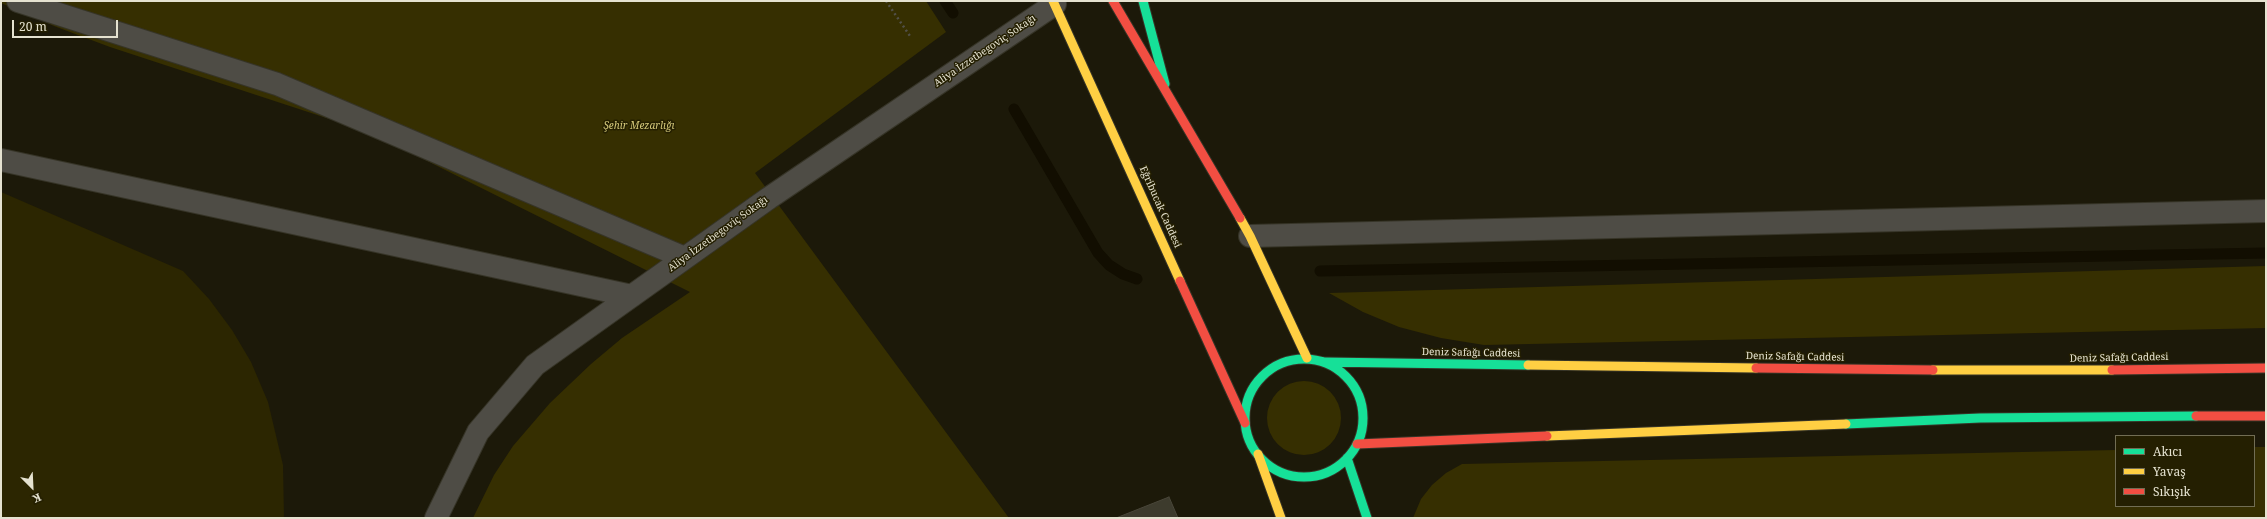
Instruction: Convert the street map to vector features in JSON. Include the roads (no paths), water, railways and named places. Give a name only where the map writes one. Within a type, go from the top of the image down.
[{"type":"main road","points":[[1113,1],[1250,236],[1307,358]]},
{"type":"main road","points":[[1143,1],[1168,95]]},
{"type":"main road","name":"Eğribucak Caddesi","points":[[1054,2],[1245,423]]},
{"type":"main road","points":[[1258,454],[1270,466],[1285,473],[1302,477],[1318,475],[1334,469],[1347,458],[1357,444],[1363,423],[1363,412],[1360,396],[1347,377],[1339,369],[1324,362],[1307,358],[1290,360],[1274,366],[1262,377],[1251,391],[1246,407],[1245,423],[1281,518]]},
{"type":"main road","name":"Deniz Safağı Caddesi","points":[[1324,362],[1977,371],[2266,368]]},
{"type":"main road","points":[[1357,444],[1980,418],[2266,416]]},
{"type":"main road","points":[[1347,458],[1367,518]]},
{"type":"street","points":[[18,1],[277,84],[685,258]]},
{"type":"street","name":"Aliya İzzetbegoviç Sokağı","points":[[436,518],[478,432],[535,365],[775,193],[1054,2]]},
{"type":"street","points":[[1,160],[632,296]]},
{"type":"street","points":[[1250,236],[2266,211]]},
{"type":"waterway","points":[[945,1],[953,13]]},
{"type":"waterway","points":[[1014,109],[1098,253],[1109,265],[1123,274],[1137,279]]},
{"type":"waterway","points":[[1320,271],[2266,253]]},
{"type":"park label","name":"Şehir Mezarlığı","points":[[639,126]]}]
